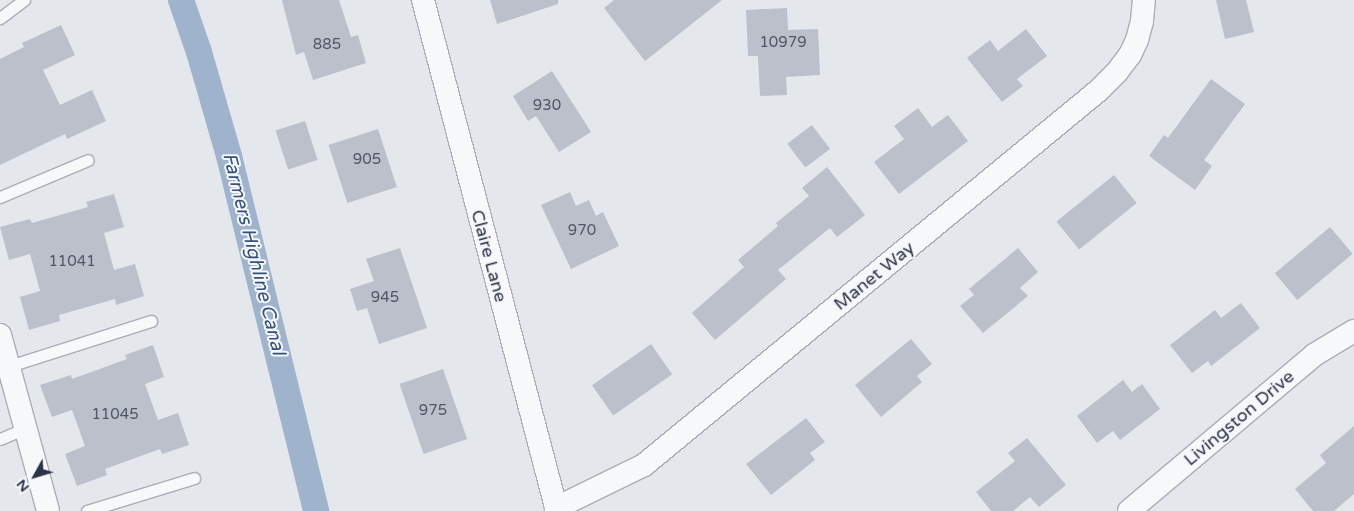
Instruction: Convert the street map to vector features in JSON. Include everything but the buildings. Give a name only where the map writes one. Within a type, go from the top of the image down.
[{"type":"street","name":"Claire Lane","points":[[423,0],[556,509]]},
{"type":"street","name":"Manet Way","points":[[556,509],[644,465],[1099,90],[1117,72],[1133,47],[1142,21],[1144,0]]},
{"type":"street","name":"Livingston Drive","points":[[1129,511],[1314,355],[1354,331]]},
{"type":"street","points":[[0,334],[48,511]]},
{"type":"lane","points":[[0,18],[24,0]]},
{"type":"lane","points":[[0,197],[88,160]]},
{"type":"lane","points":[[9,366],[151,321]]},
{"type":"lane","points":[[0,439],[26,428]]},
{"type":"lane","points":[[87,511],[194,478]]},
{"type":"waterway","name":"Farmers Highline Canal","points":[[181,0],[199,52],[229,156],[316,511]]}]
